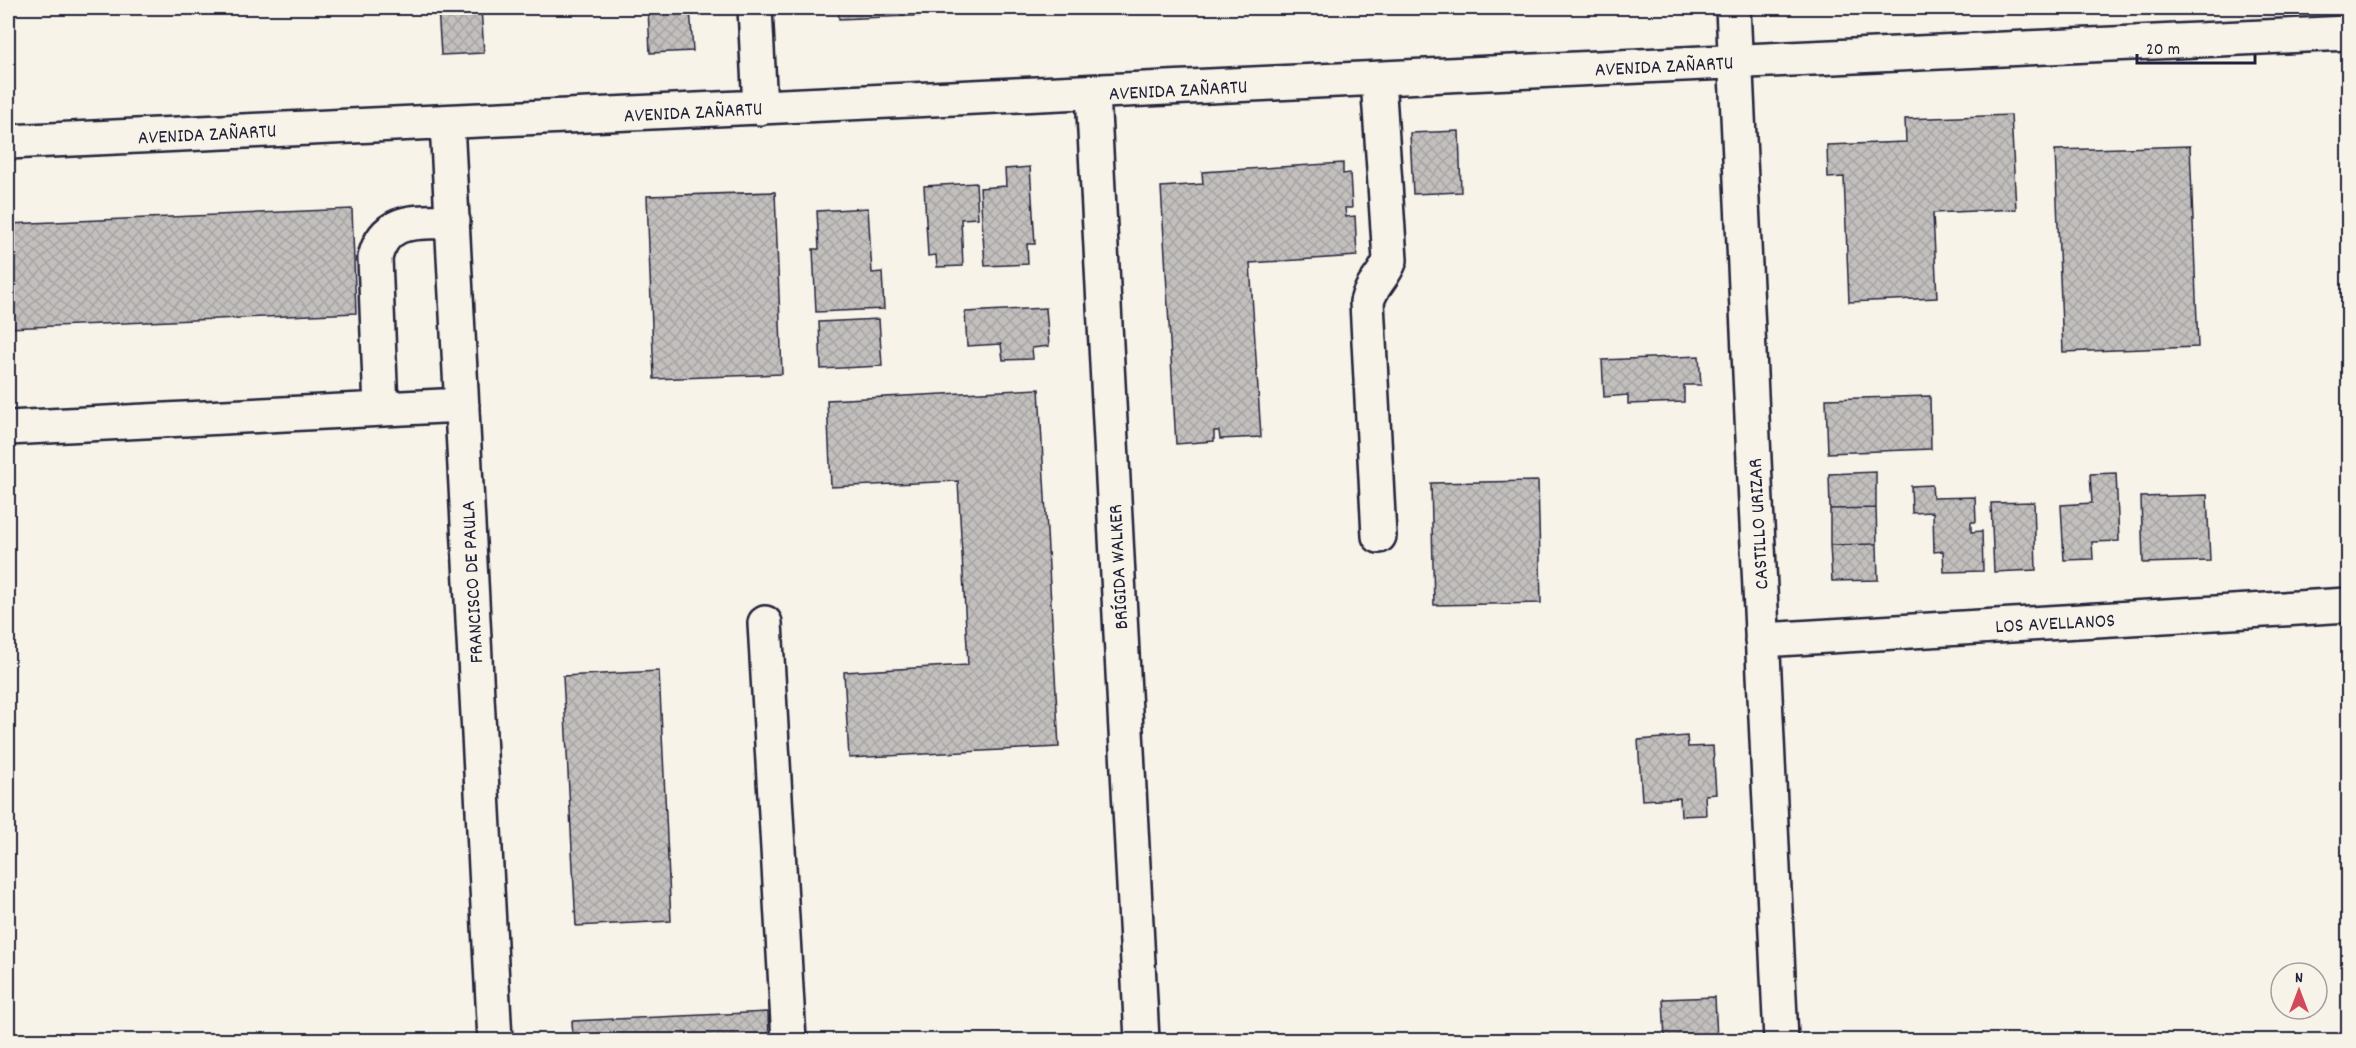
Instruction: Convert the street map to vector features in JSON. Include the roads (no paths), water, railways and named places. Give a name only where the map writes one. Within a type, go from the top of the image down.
[{"type":"street","points":[[755,8],[760,108]]},
{"type":"street","name":"CASTILLO URIZAR","points":[[1733,8],[1781,1041]]},
{"type":"street","name":"AVENIDA ZAÑARTU","points":[[8,142],[2349,33]]},
{"type":"street","points":[[1378,79],[1390,260],[1382,277],[1369,292],[1367,302],[1379,536]]},
{"type":"street","name":"BRÍGIDA WALKER","points":[[1093,93],[1142,1041]]},
{"type":"street","name":"FRANCISCO DE PAULA","points":[[447,123],[495,1041]]},
{"type":"street","points":[[381,409],[375,258],[378,246],[384,235],[404,223],[453,221]]},
{"type":"street","points":[[8,428],[462,405]]},
{"type":"street","name":"LOS AVELLANOS","points":[[1762,640],[2349,605]]},
{"type":"street","points":[[765,623],[789,1041]]}]
